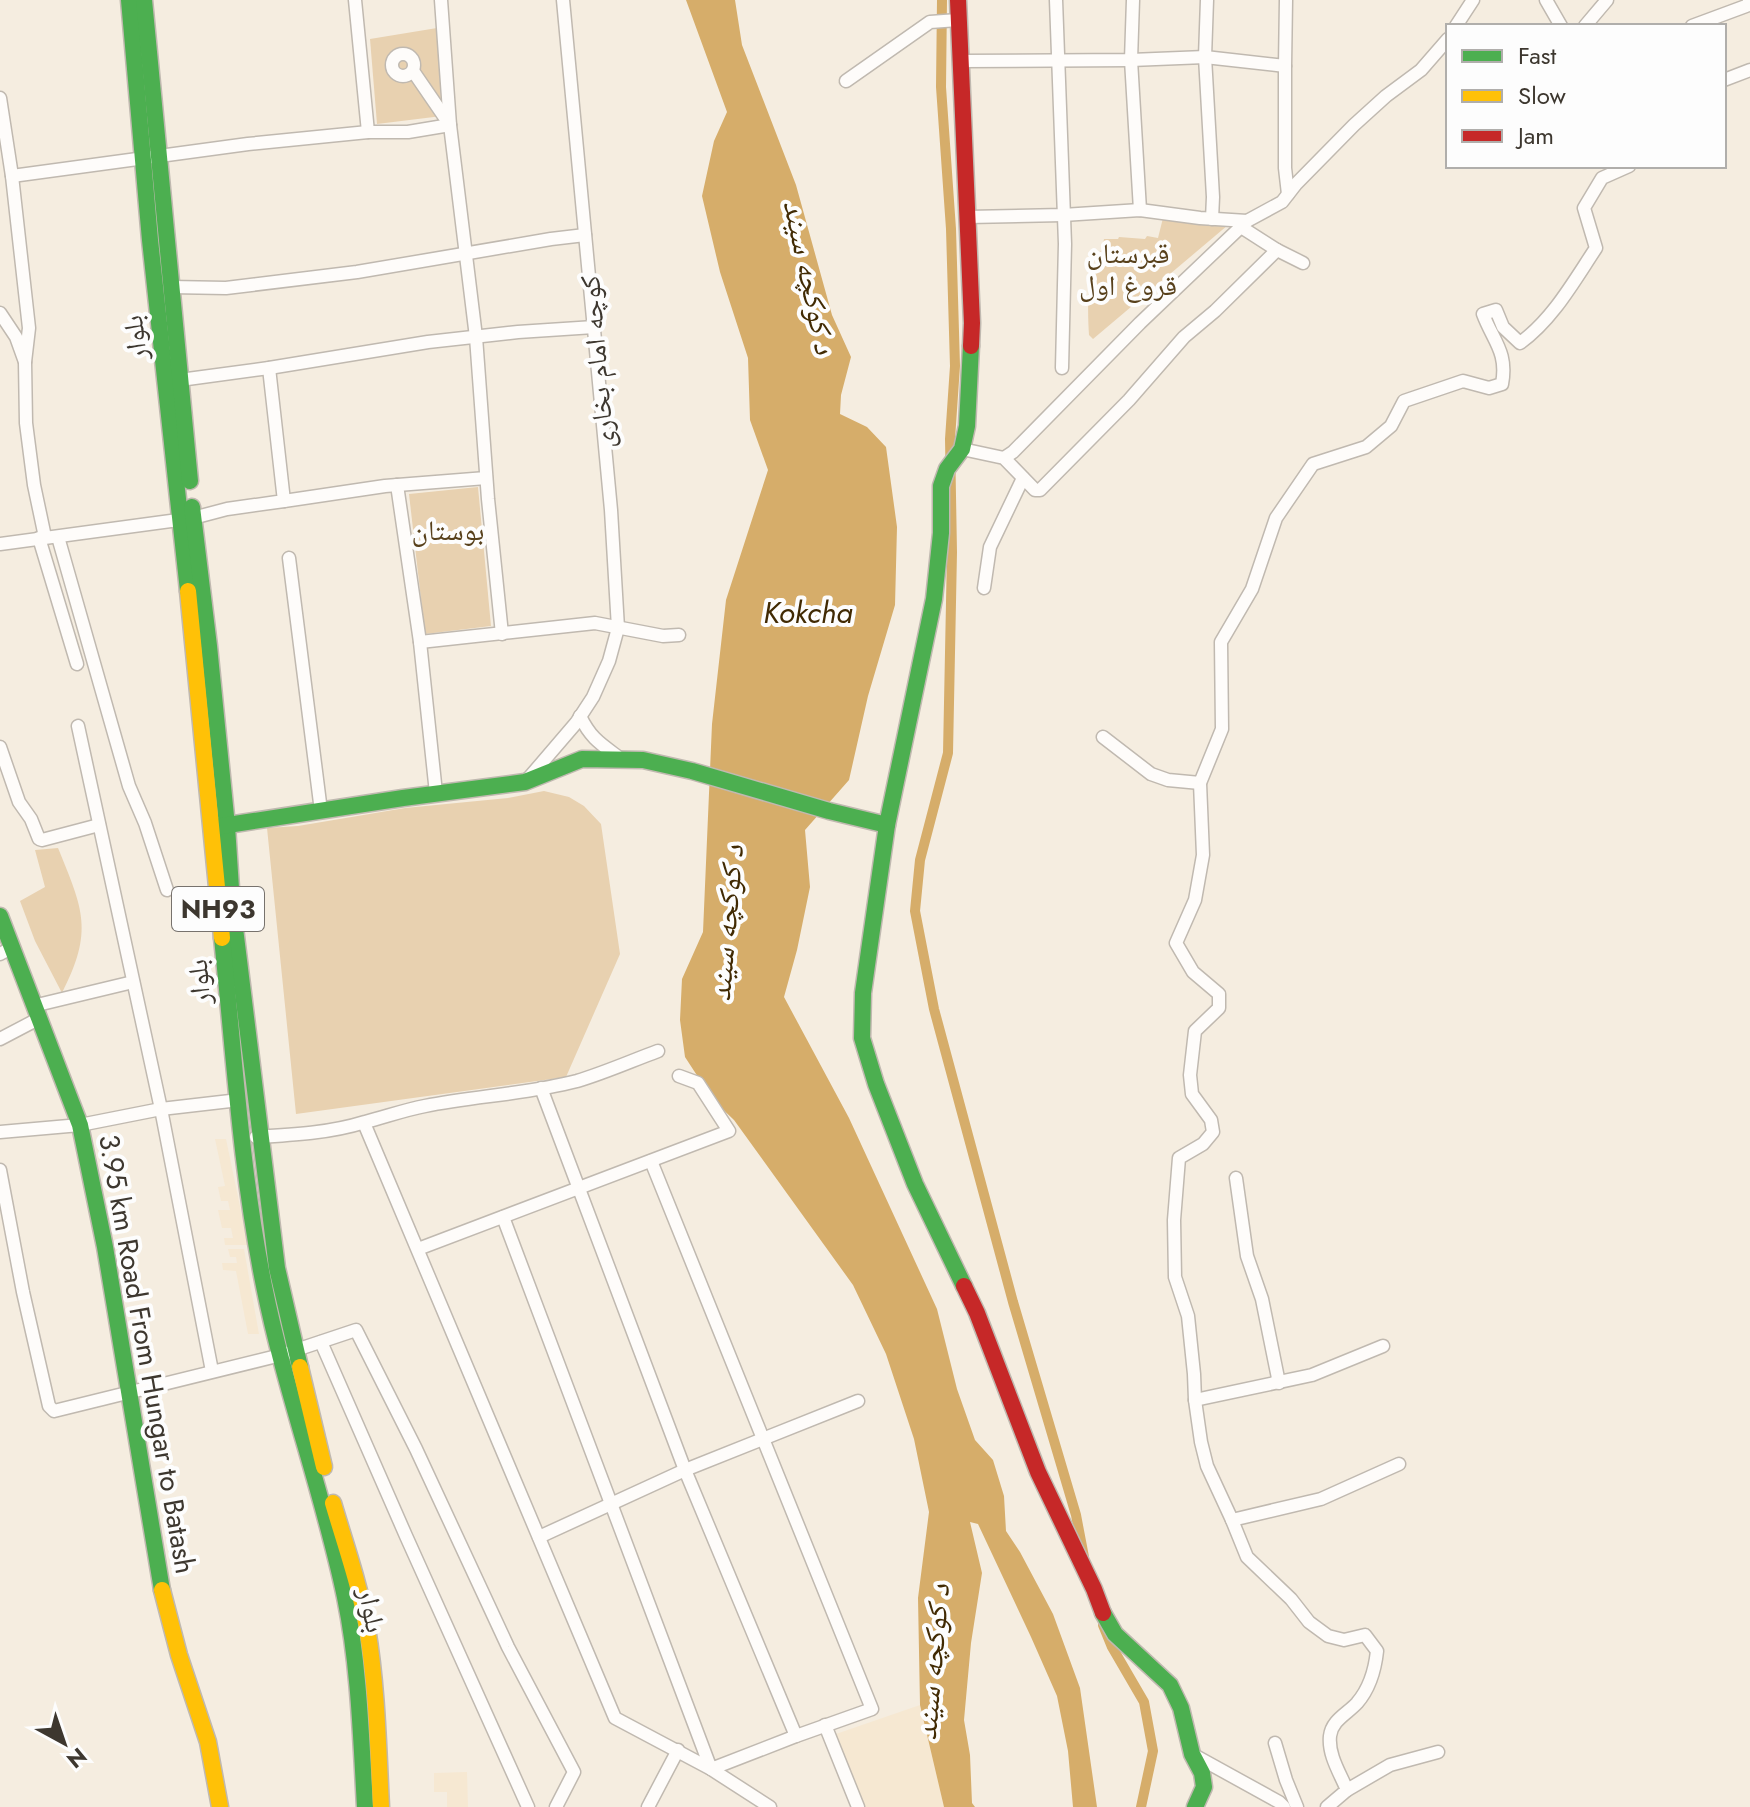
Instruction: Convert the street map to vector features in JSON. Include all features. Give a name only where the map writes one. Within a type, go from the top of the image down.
[{"type":"street","name":"بلوار","points":[[129,0],[171,287],[180,380],[178,424]]},
{"type":"street","name":"بلوار","points":[[144,0],[154,273],[178,424],[218,827],[229,1024],[239,1100],[252,1138]]},
{"type":"street","points":[[355,0],[368,132]]},
{"type":"street","points":[[441,0],[450,125],[476,337],[502,634]]},
{"type":"street","name":"کوچه امام بخاری","points":[[525,782],[593,697],[618,628],[611,510],[563,0]]},
{"type":"street","points":[[958,0],[953,20],[962,61],[972,323],[967,426],[962,449],[947,469],[941,486],[941,533],[934,599],[887,825],[863,993],[862,1038],[876,1084],[915,1184],[977,1313],[1038,1472],[1094,1589],[1100,1608],[1115,1634],[1170,1685],[1181,1708],[1204,1787],[1195,1807]]},
{"type":"street","points":[[1056,0],[1065,244],[1062,368]]},
{"type":"street","points":[[1133,0],[1131,60],[1140,210]]},
{"type":"street","points":[[1207,0],[1205,57],[1212,219]]},
{"type":"street","points":[[1286,0],[1285,168],[1288,194]]},
{"type":"street","points":[[1457,24],[1473,0]]},
{"type":"street","points":[[1546,0],[1560,24]]},
{"type":"street","points":[[1587,24],[1607,0]]},
{"type":"street","points":[[1697,24],[1749,5],[1749,0]]},
{"type":"street","points":[[846,81],[930,22],[953,20]]},
{"type":"street","points":[[1004,458],[1244,224],[1282,202],[1354,125],[1421,70],[1446,41]]},
{"type":"street","points":[[962,61],[1205,57],[1285,66]]},
{"type":"street","points":[[1726,79],[1750,70]]},
{"type":"street","points":[[413,71],[450,125]]},
{"type":"street","points":[[0,98],[29,328],[25,362],[26,423],[34,485],[77,664]]},
{"type":"street","points":[[12,176],[248,144],[368,132],[408,132],[450,125]]},
{"type":"street","points":[[1347,1790],[1333,1759],[1329,1738],[1333,1725],[1357,1703],[1370,1684],[1377,1651],[1365,1635],[1344,1640],[1328,1636],[1309,1622],[1291,1599],[1247,1557],[1207,1466],[1195,1400],[1188,1316],[1175,1277],[1174,1220],[1179,1158],[1203,1144],[1213,1132],[1211,1120],[1192,1094],[1190,1075],[1195,1031],[1219,1008],[1219,994],[1193,972],[1176,943],[1195,900],[1203,855],[1200,783],[1222,729],[1221,642],[1252,589],[1276,518],[1313,464],[1366,447],[1391,426],[1404,401],[1463,381],[1489,388],[1502,384],[1505,369],[1500,348],[1483,314],[1496,310],[1503,327],[1520,343],[1531,335],[1557,306],[1596,248],[1584,208],[1602,178],[1624,168]]},
{"type":"street","points":[[968,217],[1140,210],[1212,219],[1244,224],[1277,250],[1303,263]]},
{"type":"street","points":[[171,287],[226,288],[357,272],[585,235]]},
{"type":"street","points":[[962,449],[1004,458],[1035,490],[1040,490],[1129,400],[1184,337],[1277,250]]},
{"type":"street","points":[[0,313],[16,337],[25,362]]},
{"type":"street","points":[[180,380],[413,344],[594,327]]},
{"type":"street","points":[[269,368],[284,501]]},
{"type":"street","points":[[0,544],[397,485],[486,478]]},
{"type":"street","points":[[984,588],[990,547],[1023,478]]},
{"type":"street","points":[[397,485],[420,642],[436,793]]},
{"type":"street","points":[[47,537],[129,786],[167,890]]},
{"type":"street","points":[[289,558],[321,811]]},
{"type":"street","points":[[420,642],[595,623],[663,636],[679,635]]},
{"type":"street","points":[[580,716],[596,741],[622,760]]},
{"type":"street","points":[[78,726],[161,1109],[212,1371]]},
{"type":"street","points":[[1103,737],[1151,774],[1168,780],[1200,783]]},
{"type":"street","points":[[0,747],[19,802],[31,819],[39,839],[99,825]]},
{"type":"street","points":[[218,827],[525,782],[582,759],[643,760],[887,825]]},
{"type":"street","name":"بلوار","points":[[218,827],[232,904],[252,1138],[257,1247],[271,1320],[288,1353],[357,1583],[367,1628],[381,1807]]},
{"type":"street","name":"3.95 km Road From Hungar to Batash","points":[[0,916],[5,951],[36,1012],[80,1125],[105,1247],[160,1581],[179,1655],[208,1742],[220,1807]]},
{"type":"street","points":[[0,1039],[36,1012],[133,982]]},
{"type":"street","points":[[252,1138],[280,1137],[364,1123],[423,1106],[578,1081],[658,1051]]},
{"type":"street","points":[[418,1249],[729,1131],[698,1083],[679,1076]]},
{"type":"street","points":[[541,1088],[685,1470],[796,1736]]},
{"type":"street","points":[[0,1132],[80,1125],[161,1109],[239,1100]]},
{"type":"street","points":[[364,1123],[615,1718],[678,1750],[770,1807]]},
{"type":"street","points":[[651,1161],[872,1709],[711,1769]]},
{"type":"street","points":[[0,1170],[23,1292],[49,1406],[54,1411],[288,1353],[356,1330],[416,1449],[508,1647],[574,1772],[556,1807]]},
{"type":"street","points":[[1236,1178],[1247,1256],[1262,1299],[1279,1383]]},
{"type":"street","points":[[503,1217],[711,1769]]},
{"type":"street","points":[[321,1342],[528,1807]]},
{"type":"street","points":[[1195,1400],[1312,1375],[1383,1346]]},
{"type":"street","name":"بلوار","points":[[288,1353],[288,1388],[311,1462],[345,1600],[355,1662],[365,1807]]},
{"type":"street","points":[[539,1537],[685,1470],[858,1401]]},
{"type":"street","points":[[1232,1520],[1321,1499],[1399,1464]]},
{"type":"street","points":[[825,1725],[858,1807]]},
{"type":"street","points":[[1275,1743],[1297,1807]]},
{"type":"street","points":[[648,1807],[678,1750]]},
{"type":"street","points":[[1327,1807],[1347,1790],[1390,1765],[1438,1752]]},
{"type":"street","points":[[1192,1754],[1284,1807]]},
{"type":"shaded area","points":[[215,1139],[226,1139],[248,1245],[225,1245],[224,1238],[233,1238],[231,1228],[222,1228],[218,1210],[230,1210],[228,1201],[221,1201],[218,1187],[225,1186]]},
{"type":"shaded area","points":[[228,1249],[244,1249],[259,1334],[248,1334],[236,1271],[223,1270],[222,1263],[237,1263],[236,1257],[230,1257]]},
{"type":"shaded area","points":[[920,1705],[944,1807],[864,1807],[836,1734]]},
{"type":"shaded area","points":[[467,1772],[468,1807],[447,1807],[447,1792],[434,1792],[434,1773]]},
{"type":"green space","points":[[437,28],[442,116],[377,124],[370,39]]},
{"type":"green space","name":"قبرستان قروغ اول","points":[[1163,218],[1228,225],[1093,339],[1089,335],[1089,290],[1104,239],[1158,238]]},
{"type":"green space","name":"بوستان","points":[[478,487],[491,626],[425,634],[409,494]]},
{"type":"green space","points":[[544,791],[569,797],[584,806],[601,824],[620,954],[566,1077],[296,1114],[267,828]]},
{"type":"green space","points":[[58,848],[74,888],[81,920],[78,953],[62,993],[35,941],[20,901],[45,887],[35,850]]},
{"type":"water","name":"Kokcha","points":[[686,0],[735,0],[742,45],[796,185],[832,315],[851,357],[841,395],[840,414],[867,427],[886,447],[897,527],[895,605],[868,696],[849,780],[805,830],[810,887],[784,997],[849,1118],[937,1309],[957,1389],[975,1440],[993,1460],[1004,1496],[1006,1531],[1053,1614],[1080,1688],[1097,1807],[1073,1807],[1068,1751],[1057,1696],[978,1524],[970,1522],[982,1573],[971,1643],[964,1720],[970,1755],[972,1803],[975,1807],[944,1807],[920,1705],[918,1598],[929,1512],[914,1439],[886,1354],[853,1285],[734,1120],[713,1100],[685,1057],[680,1020],[682,979],[703,932],[712,724],[726,600],[768,470],[750,420],[748,358],[720,272],[702,196],[714,141],[727,112]]},
{"type":"waterway","points":[[942,0],[941,87],[951,229],[955,366],[950,439],[952,552],[948,753],[920,860],[915,911],[934,1009],[1013,1302],[1076,1515],[1084,1557]]},
{"type":"waterway","points":[[1103,1625],[1144,1702],[1153,1751],[1141,1807]]},
{"type":"traffic: fast","points":[[129,0],[150,240],[188,591]]},
{"type":"traffic: fast","points":[[144,0],[190,481]]},
{"type":"traffic: fast","points":[[964,1286],[915,1184],[876,1084],[862,1038],[863,993],[887,825],[934,599],[941,533],[941,486],[947,469],[962,449],[967,426],[971,346]]},
{"type":"traffic: fast","points":[[192,507],[209,646],[232,904],[277,1268],[300,1367]]},
{"type":"traffic: fast","points":[[215,827],[525,782],[582,759],[643,760],[887,825]]},
{"type":"traffic: fast","points":[[0,916],[80,1125],[105,1247],[162,1590]]},
{"type":"traffic: fast","points":[[222,938],[239,1113],[256,1243],[273,1325],[345,1597],[356,1675],[365,1807]]},
{"type":"traffic: fast","points":[[1103,1613],[1115,1634],[1170,1685],[1181,1708],[1204,1787],[1195,1807]]},
{"type":"traffic: slow","points":[[188,591],[222,938]]},
{"type":"traffic: slow","points":[[300,1367],[324,1467]]},
{"type":"traffic: slow","points":[[333,1503],[367,1628],[375,1695],[381,1807]]},
{"type":"traffic: slow","points":[[162,1590],[179,1655],[208,1742],[220,1807]]},
{"type":"traffic: jam","points":[[958,0],[971,346]]},
{"type":"traffic: jam","points":[[964,1286],[1038,1472],[1103,1613]]},
{"type":"water label","name":"د کوکچه سیند","points":[[810,277]]},
{"type":"water label","name":"د کوکچه سیند","points":[[726,923]]},
{"type":"water label","name":"د کوکچه سیند","points":[[932,1662]]}]
